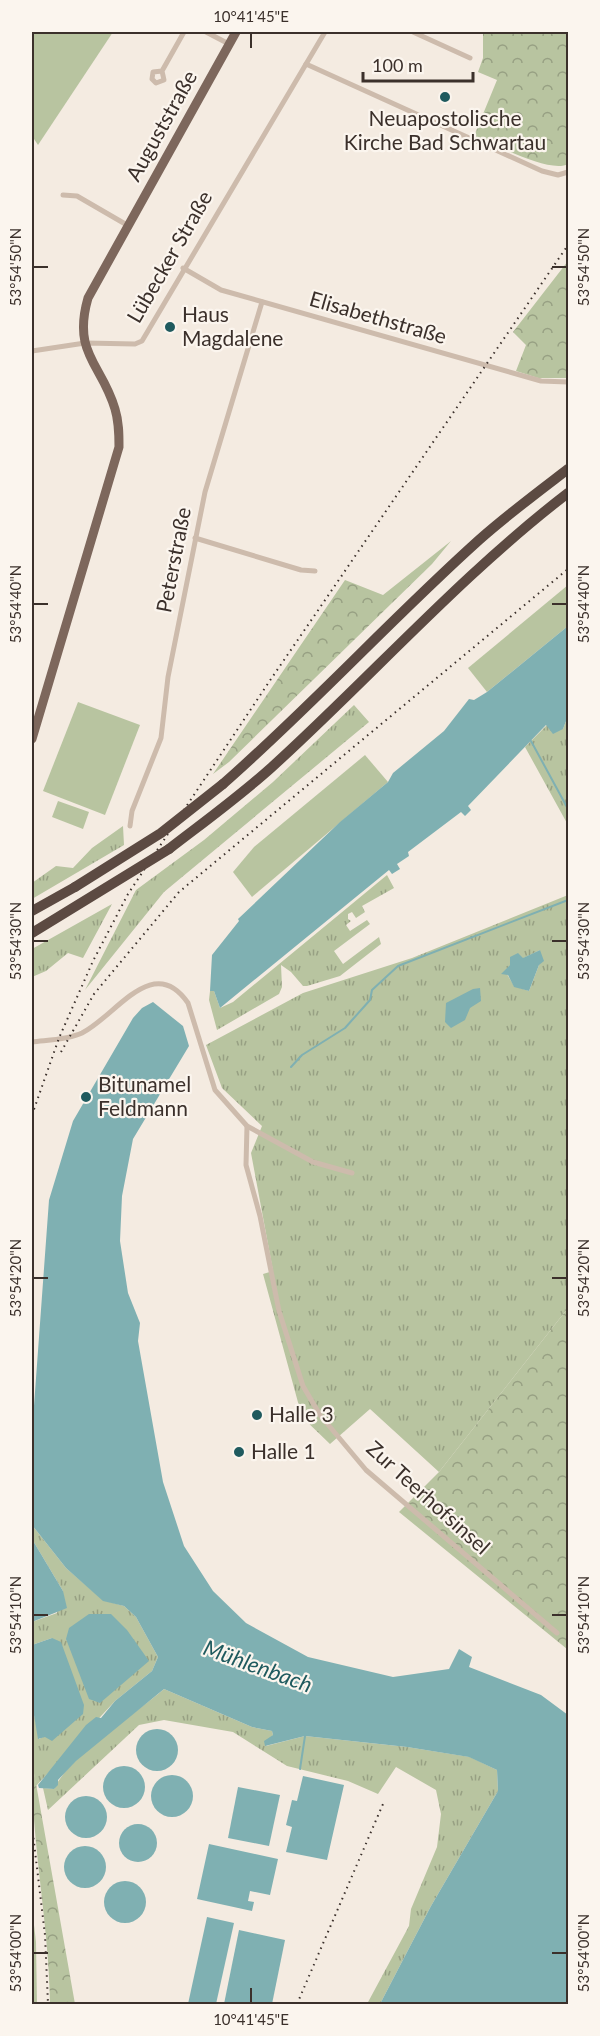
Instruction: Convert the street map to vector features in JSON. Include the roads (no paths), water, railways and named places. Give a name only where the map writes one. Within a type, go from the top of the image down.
[{"type":"highway","points":[[32,911],[161,833],[223,784],[312,704],[418,597],[480,539],[568,469]]},
{"type":"highway","points":[[32,933],[134,873],[236,798],[273,767],[495,551],[568,493]]},
{"type":"main road","name":"Auguststraße","points":[[85,343],[84,311],[87,298],[236,32]]},
{"type":"main road","points":[[32,739],[119,447],[115,409],[92,364],[85,343]]},
{"type":"street","name":"Auguststraße","points":[[162,71],[184,32]]},
{"type":"street","points":[[206,32],[229,44]]},
{"type":"street","name":"Lübecker Straße","points":[[85,343],[135,344],[142,341],[183,268],[325,32]]},
{"type":"street","points":[[413,32],[470,58]]},
{"type":"street","points":[[306,64],[542,171],[567,173]]},
{"type":"street","points":[[63,195],[77,196],[127,225]]},
{"type":"street","name":"Elisabethstraße","points":[[183,268],[221,290],[541,381],[568,382]]},
{"type":"street","name":"Peterstraße","points":[[130,826],[132,811],[161,738],[168,677],[205,492],[262,302]]},
{"type":"street","points":[[32,351],[85,343]]},
{"type":"street","points":[[195,538],[301,570],[315,571]]},
{"type":"street","points":[[32,1042],[79,1034],[144,987],[159,982],[167,984],[181,994],[188,1003],[215,1090],[248,1126],[314,1162],[352,1173]]},
{"type":"street","name":"Zur Teerhofsinsel","points":[[248,1126],[246,1166],[260,1216],[279,1311],[303,1386],[320,1415],[366,1470],[557,1633]]},
{"type":"water","points":[[568,626],[568,716],[563,729],[553,734],[546,725],[468,806],[471,810],[465,816],[461,812],[408,852],[409,856],[397,864],[400,869],[392,874],[389,870],[220,1008],[214,991],[210,991],[212,955],[239,921],[238,919],[340,822],[388,782],[393,773],[444,731],[469,699],[474,700],[487,692]]},
{"type":"water","points":[[540,950],[544,961],[539,965],[529,991],[514,987],[508,975],[501,974],[510,965],[510,957],[518,953],[523,958]]},
{"type":"water","points":[[480,988],[481,1001],[470,1008],[465,1020],[451,1028],[445,1022],[446,1003],[473,989]]},
{"type":"water","name":"Mühlenbach","points":[[153,1002],[183,1026],[189,1046],[133,1139],[122,1196],[120,1241],[128,1293],[140,1323],[138,1341],[163,1482],[184,1546],[213,1591],[246,1623],[308,1657],[393,1677],[449,1669],[459,1649],[472,1657],[469,1667],[541,1695],[568,1715],[568,2004],[380,2004],[431,1906],[498,1791],[497,1770],[469,1757],[407,1747],[305,1736],[265,1746],[264,1741],[273,1735],[272,1731],[252,1727],[164,1689],[76,1761],[58,1780],[58,1785],[54,1789],[39,1788],[38,1785],[86,1725],[96,1717],[101,1718],[115,1701],[152,1671],[158,1657],[136,1617],[124,1606],[103,1601],[66,1568],[32,1525],[32,1433],[49,1200],[73,1121],[133,1018],[142,1008]]},
{"type":"water","points":[[32,1539],[63,1591],[67,1608],[32,1622]]},
{"type":"water","points":[[89,1614],[111,1614],[127,1630],[149,1661],[100,1703],[89,1699],[66,1639],[69,1628]]},
{"type":"water","points":[[52,1638],[61,1642],[84,1705],[83,1714],[52,1741],[45,1737],[38,1739],[32,1703],[32,1645]]},
{"type":"water","points":[[157,1729],[165,1730],[172,1735],[177,1742],[177,1758],[172,1765],[165,1770],[157,1771],[149,1770],[142,1765],[137,1758],[136,1750],[137,1742],[142,1735],[149,1730]]},
{"type":"water","points":[[124,1766],[132,1767],[139,1772],[144,1779],[144,1795],[139,1802],[132,1807],[124,1808],[116,1807],[109,1802],[104,1795],[103,1787],[104,1779],[109,1772],[116,1767]]},
{"type":"water","points":[[172,1775],[180,1776],[187,1781],[192,1788],[192,1804],[187,1811],[180,1816],[172,1817],[164,1816],[157,1811],[152,1804],[151,1796],[152,1788],[157,1781],[164,1776]]},
{"type":"water","points":[[303,1776],[344,1785],[327,1860],[286,1852],[292,1827],[286,1825],[292,1800],[297,1801]]},
{"type":"water","points":[[238,1787],[280,1795],[269,1846],[228,1838]]},
{"type":"water","points":[[86,1796],[94,1797],[101,1802],[106,1809],[106,1825],[101,1832],[94,1837],[86,1838],[78,1837],[71,1832],[66,1825],[65,1817],[66,1809],[71,1802],[78,1797]]},
{"type":"water","points":[[138,1824],[152,1829],[157,1843],[152,1857],[138,1862],[124,1857],[119,1843],[124,1829]]},
{"type":"water","points":[[209,1844],[278,1859],[270,1895],[250,1891],[248,1901],[254,1902],[252,1911],[197,1899]]},
{"type":"water","points":[[85,1846],[93,1847],[100,1852],[105,1859],[105,1875],[100,1882],[93,1887],[85,1888],[77,1887],[70,1882],[65,1875],[64,1867],[65,1859],[70,1852],[77,1847]]},
{"type":"water","points":[[125,1881],[133,1882],[140,1887],[145,1894],[145,1910],[140,1917],[133,1922],[125,1923],[117,1922],[110,1917],[105,1910],[104,1902],[105,1894],[110,1887],[117,1882]]},
{"type":"water","points":[[207,1917],[234,1923],[216,2004],[188,2004]]},
{"type":"water","points":[[239,1930],[285,1940],[272,2004],[224,2004]]},
{"type":"waterway","points":[[531,741],[568,809]]},
{"type":"waterway","points":[[291,1067],[302,1055],[345,1028],[370,1000],[372,990],[398,966],[568,900]]},
{"type":"waterway","points":[[300,1769],[305,1736]]},
{"type":"railway","points":[[32,1115],[59,1038],[93,961],[128,894],[271,679],[568,245]]},
{"type":"railway","points":[[61,1052],[94,994],[179,892],[568,569]]},
{"type":"railway","points":[[297,2004],[383,1804]]},
{"type":"railway","points":[[32,1826],[45,1935],[48,2004]]},
{"type":"place","name":"Neuapostolische Kirche Bad Schwartau","points":[[445,97]]},
{"type":"place","name":"Haus Magdalene","points":[[170,327]]},
{"type":"place","name":"Bitunamel Feldmann","points":[[86,1097]]},
{"type":"place","name":"Halle 3","points":[[257,1415]]},
{"type":"place","name":"Halle 1","points":[[239,1452]]}]
